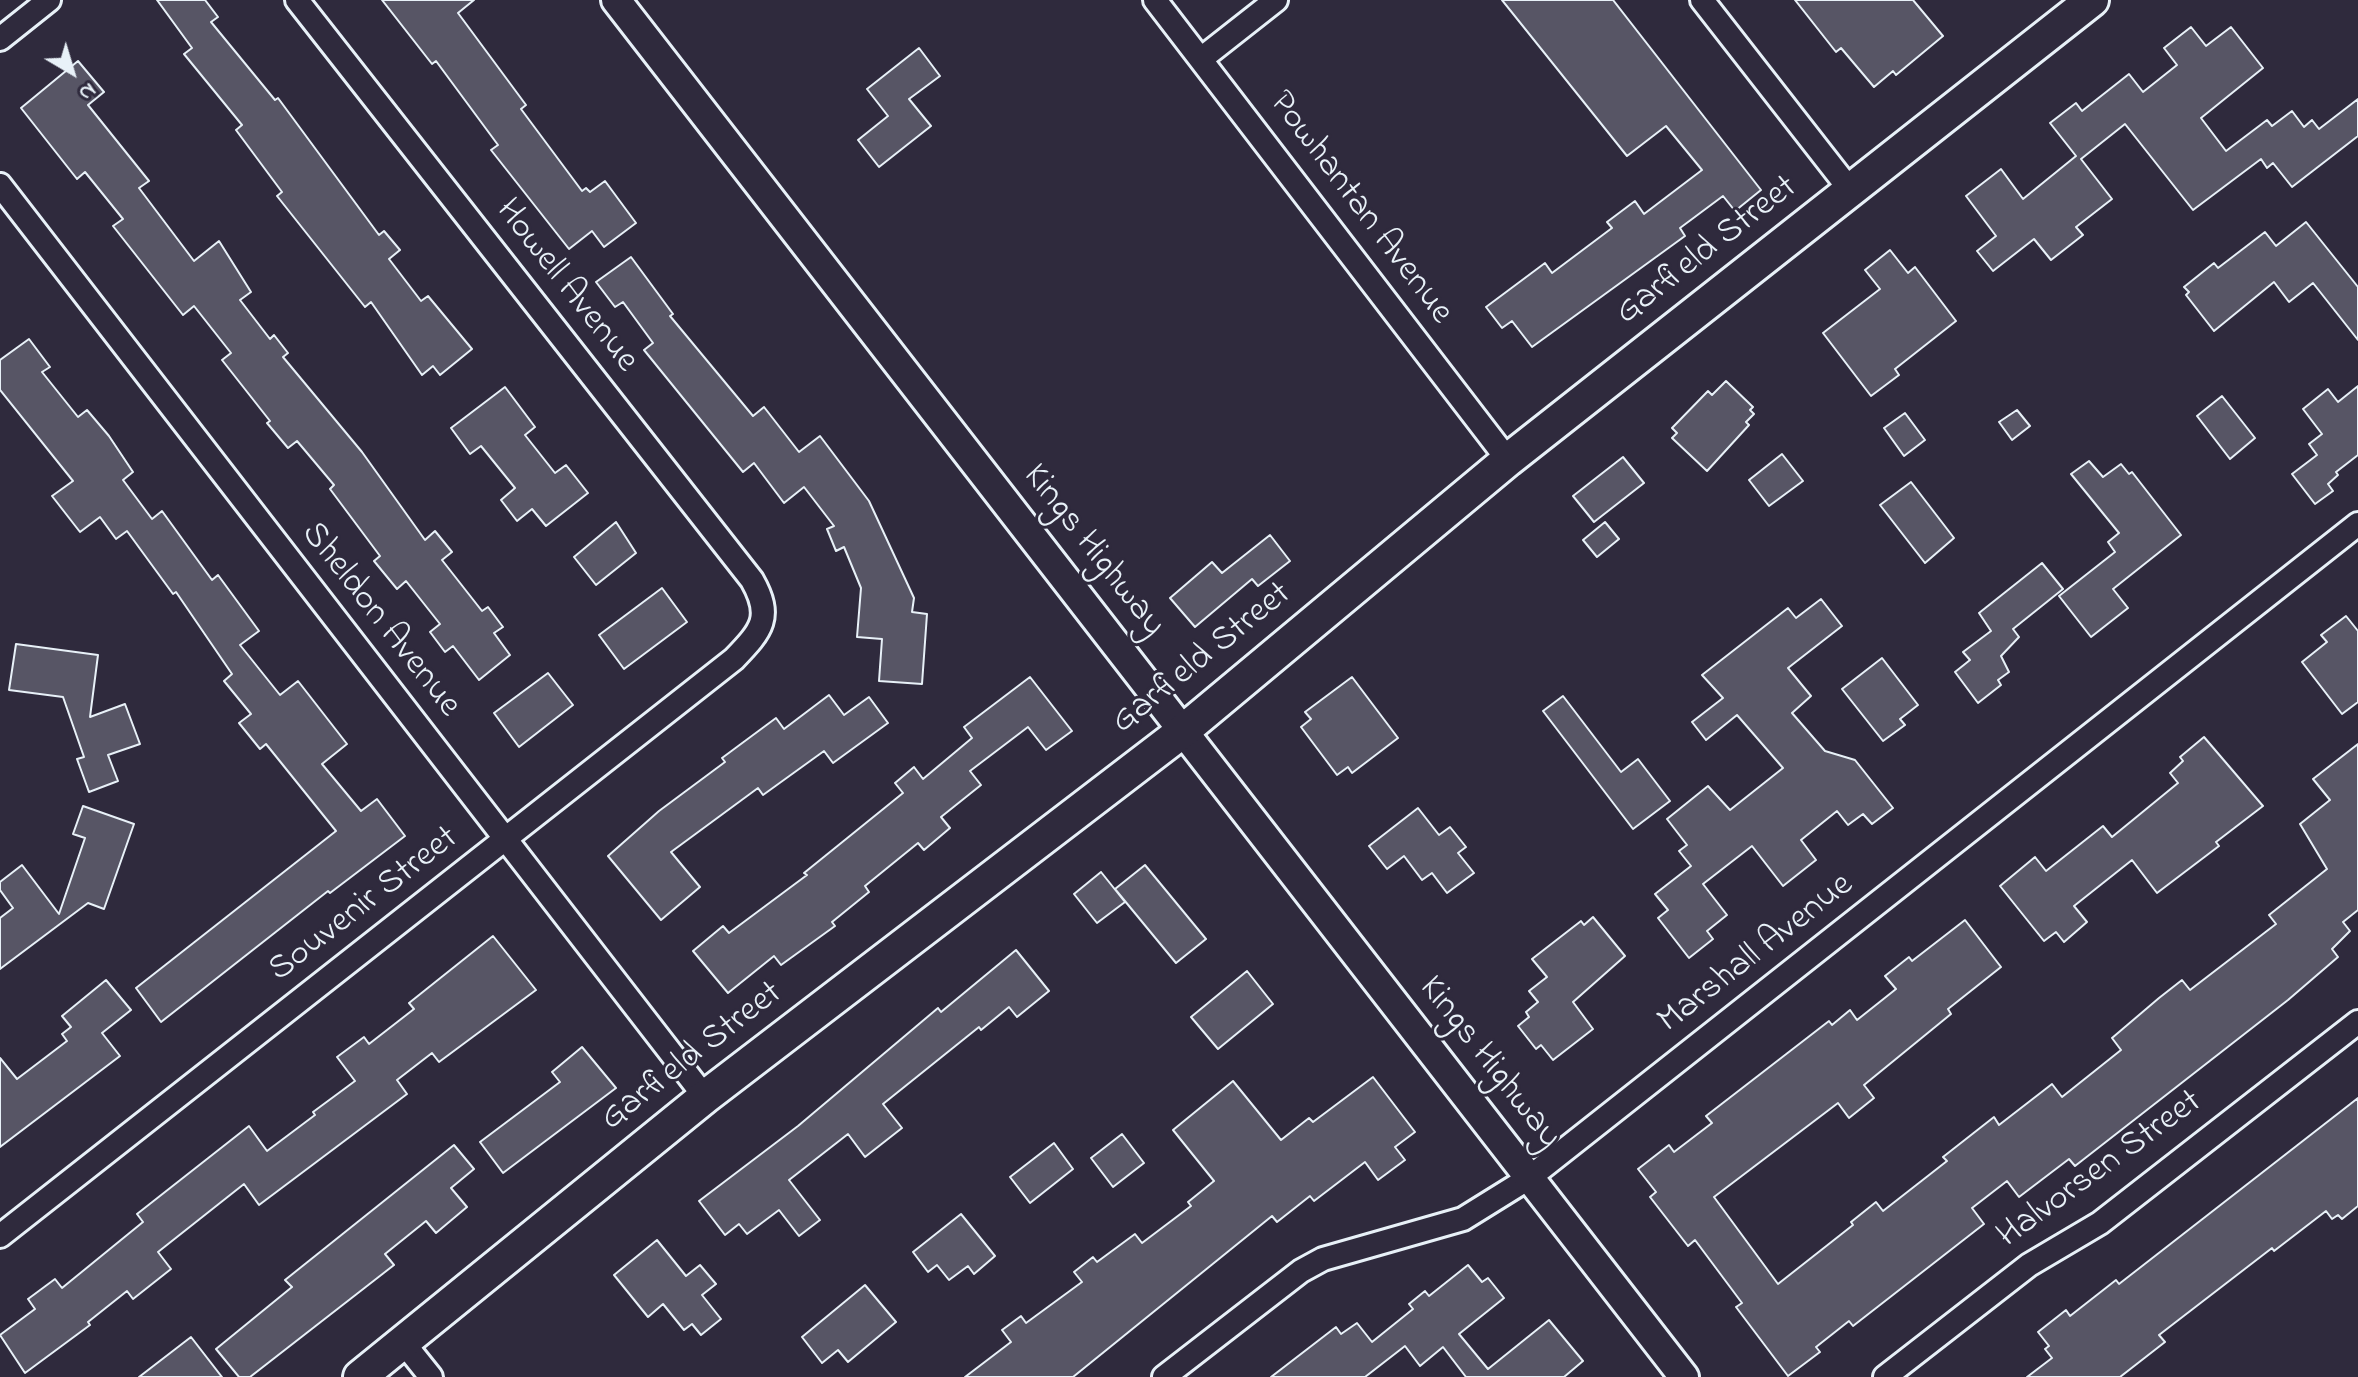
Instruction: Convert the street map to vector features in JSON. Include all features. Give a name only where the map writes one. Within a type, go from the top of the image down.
[{"type":"main road","name":"Garfield Street","points":[[360,1377],[705,1097],[1183,731],[1508,460],[2092,0]]},
{"type":"street","points":[[0,39],[49,0]]},
{"type":"street","name":"Howell Avenue","points":[[297,0],[752,580],[764,602],[763,621]]},
{"type":"street","name":"Kings Highway","points":[[616,0],[1529,1178],[1674,1374]]},
{"type":"street","name":"Powhantan Avenue","points":[[1155,0],[1508,460]]},
{"type":"street","points":[[1201,59],[1276,0]]},
{"type":"street","points":[[1702,0],[1851,191]]},
{"type":"street","name":"Sheldon Avenue","points":[[0,185],[705,1097]]},
{"type":"street","name":"Marshall Avenue","points":[[1164,1377],[1301,1271],[1323,1259],[1463,1219],[1529,1178],[2358,524]]},
{"type":"street","name":"Souvenir Street","points":[[0,1236],[734,659],[753,640],[763,621]]},
{"type":"street","name":"Halvorsen Street","points":[[1885,1377],[2029,1265],[2100,1223],[2358,1022]]},
{"type":"street","points":[[403,1342],[431,1377]]},
{"type":"building","points":[[157,0],[205,0],[218,17],[211,22],[275,100],[278,98],[379,235],[384,231],[400,250],[389,259],[421,301],[428,296],[472,349],[440,375],[433,366],[422,375],[371,302],[365,307],[277,196],[282,192],[236,130],[242,125],[184,54],[192,48]]},
{"type":"building","points":[[382,0],[474,0],[458,13],[526,105],[521,109],[582,191],[586,188],[590,192],[605,181],[636,223],[604,247],[592,231],[569,249],[491,150],[498,145],[436,61],[432,64]]},
{"type":"building","points":[[1502,0],[1613,0],[1761,190],[1735,211],[1723,196],[1680,228],[1685,236],[1532,347],[1512,321],[1502,328],[1486,307],[1545,263],[1552,273],[1612,228],[1607,222],[1635,201],[1644,214],[1702,170],[1666,126],[1627,156]]},
{"type":"building","points":[[1795,0],[1913,0],[1943,36],[1896,75],[1893,71],[1874,87],[1841,48],[1836,52]]},
{"type":"building","points":[[2191,27],[2206,46],[2231,27],[2263,68],[2201,118],[2226,151],[2267,120],[2272,126],[2292,111],[2304,127],[2312,120],[2319,129],[2358,99],[2358,136],[2292,187],[2273,163],[2267,168],[2261,159],[2193,210],[2125,124],[2081,159],[2112,199],[2076,227],[2083,235],[2051,260],[2034,239],[1993,271],[1977,251],[1996,236],[1966,196],[2001,169],[2023,199],[2076,156],[2050,123],[2076,103],[2082,111],[2129,74],[2143,92],[2177,65],[2164,48]]},
{"type":"building","points":[[919,48],[940,76],[909,99],[931,126],[879,167],[858,140],[888,116],[867,89]]},
{"type":"building","points":[[78,61],[104,92],[88,105],[149,181],[139,188],[194,261],[219,241],[251,292],[240,300],[270,339],[274,335],[288,353],[283,357],[362,452],[425,540],[435,531],[452,552],[442,560],[482,611],[488,607],[503,627],[494,633],[510,655],[479,680],[453,646],[445,652],[430,632],[440,624],[406,581],[397,589],[374,561],[380,556],[330,489],[334,485],[297,441],[288,448],[267,423],[270,421],[222,360],[231,353],[194,306],[183,315],[113,226],[123,219],[85,172],[77,179],[21,108]]},
{"type":"building","points":[[2306,222],[2358,287],[2358,340],[2313,283],[2289,302],[2274,282],[2214,331],[2186,295],[2189,292],[2184,287],[2214,263],[2218,268],[2265,232],[2276,246]]},
{"type":"building","points":[[1890,250],[1908,273],[1915,267],[1956,321],[1895,369],[1899,375],[1871,396],[1823,333],[1880,289],[1865,270]]},
{"type":"building","points":[[631,257],[673,314],[670,316],[753,416],[764,407],[799,452],[820,436],[869,501],[914,598],[912,612],[927,614],[922,684],[879,681],[882,639],[857,637],[861,588],[844,547],[836,551],[827,529],[834,526],[804,487],[784,503],[754,463],[743,472],[644,350],[653,343],[623,302],[615,307],[596,282]]},
{"type":"building","points":[[29,339],[50,367],[42,372],[78,417],[87,410],[109,436],[133,472],[123,480],[152,519],[162,511],[212,580],[218,575],[259,631],[240,645],[280,695],[298,681],[347,744],[322,764],[361,811],[377,799],[405,836],[330,893],[328,891],[161,1022],[136,988],[336,831],[266,744],[260,749],[239,723],[251,714],[224,681],[232,674],[176,592],[173,594],[127,531],[116,539],[100,517],[80,532],[52,496],[73,481],[0,390],[0,360]]},
{"type":"building","points":[[1726,381],[1753,407],[1750,410],[1754,414],[1746,422],[1749,425],[1707,471],[1672,438],[1677,433],[1672,428],[1708,391],[1712,395]]},
{"type":"building","points":[[2358,386],[2358,455],[2336,472],[2338,475],[2328,484],[2333,491],[2315,504],[2292,474],[2317,455],[2309,444],[2322,434],[2303,409],[2328,389],[2338,402]]},
{"type":"building","points":[[505,387],[535,427],[525,435],[555,473],[566,465],[588,493],[546,526],[532,509],[517,521],[501,500],[515,488],[481,446],[470,454],[451,428]]},
{"type":"building","points":[[2222,396],[2255,438],[2230,459],[2197,416]]},
{"type":"building","points":[[2017,410],[2030,426],[2012,440],[1999,422]]},
{"type":"building","points":[[1905,413],[1925,440],[1904,456],[1884,428]]},
{"type":"building","points":[[1782,454],[1803,481],[1769,506],[1749,480]]},
{"type":"building","points":[[1623,457],[1644,483],[1594,522],[1573,496]]},
{"type":"building","points":[[2089,461],[2103,477],[2121,464],[2129,474],[2132,472],[2181,535],[2113,589],[2128,608],[2091,637],[2059,596],[2115,552],[2108,542],[2119,533],[2071,474]]},
{"type":"building","points":[[1911,482],[1954,538],[1925,563],[1880,505]]},
{"type":"building","points":[[616,522],[636,553],[596,585],[574,557]]},
{"type":"building","points":[[1605,522],[1619,539],[1597,557],[1583,540]]},
{"type":"building","points":[[1270,535],[1290,561],[1258,586],[1252,579],[1195,627],[1170,598],[1212,562],[1222,573]]},
{"type":"building","points":[[2042,563],[2063,589],[2013,629],[2019,637],[2001,656],[2009,672],[1998,680],[2001,685],[1978,703],[1955,672],[1970,660],[1963,652],[1991,631],[1979,613]]},
{"type":"building","points":[[662,588],[687,622],[624,669],[599,635]]},
{"type":"building","points":[[1821,599],[1842,626],[1788,668],[1811,696],[1792,713],[1825,751],[1855,760],[1893,808],[1872,824],[1863,814],[1848,825],[1837,811],[1801,840],[1816,860],[1783,886],[1752,846],[1703,884],[1727,915],[1707,931],[1713,939],[1689,958],[1658,918],[1668,910],[1655,894],[1691,866],[1679,851],[1687,845],[1667,819],[1708,786],[1730,810],[1783,768],[1737,715],[1706,740],[1692,722],[1723,698],[1702,675],[1788,608],[1796,618]]},
{"type":"building","points":[[2346,616],[2358,631],[2358,702],[2342,714],[2302,662],[2327,642],[2321,635]]},
{"type":"building","points":[[16,644],[98,655],[90,717],[125,704],[140,744],[108,755],[118,781],[89,792],[77,759],[84,757],[63,697],[9,690]]},
{"type":"building","points":[[1882,658],[1918,705],[1900,719],[1905,725],[1883,741],[1842,689]]},
{"type":"building","points":[[548,673],[573,705],[519,747],[494,713]]},
{"type":"building","points":[[1030,677],[1072,731],[1046,750],[1028,727],[970,771],[981,785],[941,817],[950,828],[924,850],[918,843],[865,886],[869,892],[832,922],[835,926],[781,965],[774,956],[728,993],[693,951],[723,926],[729,933],[807,875],[804,873],[903,793],[895,783],[914,767],[923,779],[972,738],[964,727]]},
{"type":"building","points":[[1352,677],[1398,738],[1352,773],[1348,767],[1337,775],[1301,727],[1311,719],[1305,712]]},
{"type":"building","points":[[829,695],[844,715],[869,697],[888,723],[833,763],[824,751],[763,795],[758,788],[671,852],[700,887],[661,920],[608,856],[659,811],[725,762],[722,758],[776,718],[784,729]]},
{"type":"building","points":[[1563,696],[1621,772],[1638,759],[1670,801],[1633,829],[1543,711]]},
{"type":"building","points":[[2204,737],[2263,806],[2216,842],[2219,846],[2157,893],[2132,860],[2074,906],[2087,922],[2064,942],[2056,932],[2044,941],[2000,886],[2035,857],[2046,871],[2103,826],[2112,837],[2178,783],[2170,773],[2183,761],[2180,757]]},
{"type":"building","points":[[2358,744],[2358,910],[2343,922],[2350,931],[2332,949],[2338,957],[2288,1000],[2075,1166],[2069,1159],[2019,1197],[2007,1181],[1972,1208],[1984,1224],[1853,1326],[1849,1321],[1816,1347],[1820,1352],[1788,1376],[1736,1307],[1742,1303],[1695,1240],[1688,1246],[1650,1197],[1656,1192],[1638,1169],[1669,1145],[1674,1152],[1712,1123],[1706,1116],[1829,1021],[1832,1025],[1850,1010],[1857,1020],[1896,989],[1885,976],[1909,957],[1912,961],[1965,920],[2001,967],[1948,1009],[1951,1014],[1864,1085],[1874,1098],[1849,1118],[1838,1103],[1714,1197],[1778,1284],[1853,1225],[1851,1222],[1876,1202],[1883,1211],[1947,1161],[1943,1157],[1994,1117],[1999,1125],[2052,1084],[2062,1097],[2121,1050],[2112,1038],[2159,998],[2182,980],[2190,990],[2276,924],[2269,915],[2327,869],[2300,824],[2330,800],[2313,779]]},
{"type":"building","points":[[83,806],[134,824],[104,909],[88,903],[0,969],[0,918],[13,908],[0,890],[0,882],[22,865],[59,914],[85,838],[73,834]]},
{"type":"building","points":[[1418,808],[1439,835],[1450,827],[1466,847],[1458,853],[1474,873],[1447,893],[1432,873],[1422,880],[1404,856],[1387,869],[1369,846]]},
{"type":"building","points":[[1145,865],[1206,939],[1176,963],[1115,889]]},
{"type":"building","points":[[1101,872],[1125,902],[1097,923],[1074,894]]},
{"type":"building","points":[[1593,917],[1625,956],[1573,1002],[1593,1029],[1553,1060],[1541,1045],[1536,1049],[1518,1026],[1529,1017],[1526,1012],[1538,1002],[1529,991],[1547,977],[1532,959],[1581,921],[1584,925]]},
{"type":"building","points":[[493,936],[536,990],[439,1062],[432,1053],[397,1080],[407,1094],[259,1205],[244,1184],[158,1252],[171,1269],[133,1299],[127,1291],[88,1322],[90,1325],[25,1373],[0,1335],[35,1309],[28,1299],[55,1279],[62,1288],[143,1222],[137,1214],[249,1126],[267,1151],[315,1115],[313,1112],[355,1081],[337,1057],[364,1037],[369,1044],[414,1009],[409,1003]]},
{"type":"building","points":[[1016,950],[1049,991],[1017,1017],[1009,1007],[981,1030],[979,1027],[883,1104],[902,1128],[865,1157],[848,1134],[789,1180],[820,1220],[799,1236],[779,1210],[747,1234],[739,1224],[725,1235],[699,1201],[798,1126],[938,1008],[941,1012]]},
{"type":"building","points":[[1247,971],[1273,1004],[1218,1049],[1191,1017]]},
{"type":"building","points":[[106,980],[131,1010],[102,1033],[120,1056],[0,1147],[0,1058],[17,1079],[67,1041],[62,1034],[71,1027],[62,1016]]},
{"type":"building","points":[[582,1047],[616,1088],[503,1173],[480,1142],[560,1082],[552,1072]]},
{"type":"building","points":[[1373,1077],[1415,1132],[1395,1147],[1405,1160],[1378,1180],[1365,1162],[1314,1201],[1310,1196],[1277,1222],[1272,1216],[1073,1377],[965,1377],[1011,1342],[1002,1330],[1021,1316],[1026,1323],[1082,1282],[1074,1272],[1093,1257],[1097,1262],[1135,1234],[1142,1243],[1191,1206],[1188,1202],[1214,1181],[1173,1130],[1233,1081],[1281,1140],[1309,1118],[1313,1122]]},
{"type":"building","points":[[2358,1098],[2358,1206],[2342,1219],[2338,1215],[2332,1219],[2326,1211],[2274,1251],[2272,1248],[2159,1335],[2165,1342],[2120,1377],[2027,1377],[2052,1358],[2045,1349],[2049,1346],[2038,1332],[2066,1310],[2070,1316],[2116,1280],[2119,1284]]},
{"type":"building","points":[[1122,1134],[1144,1163],[1113,1187],[1091,1158]]},
{"type":"building","points":[[1054,1143],[1073,1169],[1030,1203],[1010,1177]]},
{"type":"building","points":[[454,1145],[474,1169],[451,1188],[467,1207],[436,1233],[426,1221],[385,1254],[394,1265],[250,1377],[239,1377],[216,1349],[292,1287],[285,1280]]},
{"type":"building","points":[[961,1214],[995,1256],[974,1274],[968,1266],[949,1280],[937,1265],[928,1272],[913,1252]]},
{"type":"building","points":[[657,1240],[686,1276],[700,1265],[716,1284],[702,1295],[721,1319],[701,1335],[692,1324],[684,1330],[663,1304],[648,1317],[614,1275]]},
{"type":"building","points":[[1468,1265],[1482,1282],[1488,1278],[1504,1298],[1459,1334],[1488,1369],[1549,1320],[1583,1361],[1564,1377],[1466,1377],[1443,1347],[1420,1366],[1405,1346],[1365,1377],[1271,1377],[1336,1327],[1341,1334],[1357,1323],[1372,1342],[1413,1309],[1409,1304],[1425,1291],[1429,1296]]},
{"type":"building","points":[[865,1285],[896,1322],[848,1362],[838,1350],[822,1363],[802,1337]]},
{"type":"building","points":[[191,1337],[222,1377],[139,1377]]}]
